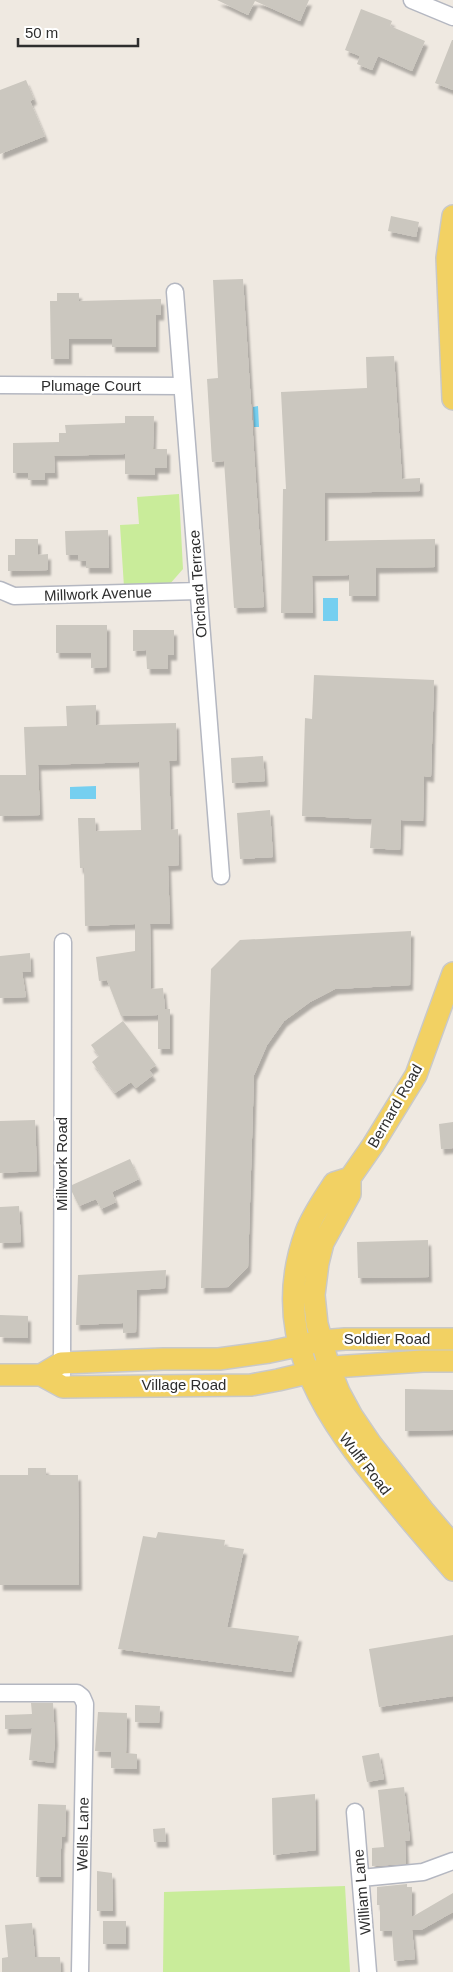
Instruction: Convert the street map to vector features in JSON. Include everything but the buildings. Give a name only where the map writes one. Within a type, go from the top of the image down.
[{"type":"main road","points":[[453,216],[447,258],[453,399]]},
{"type":"main road","name":"Bernard Road","points":[[321,1341],[314,1310],[314,1295],[322,1242],[350,1194],[350,1178],[373,1145],[416,1075],[453,973]]},
{"type":"main road","name":"Bernard Road","points":[[299,1346],[293,1314],[293,1298],[298,1264],[306,1233],[316,1212],[334,1183],[350,1178]]},
{"type":"main road","name":"Soldier Road","points":[[321,1341],[345,1339],[453,1339]]},
{"type":"main road","name":"Village Road","points":[[41,1375],[61,1363],[218,1359],[270,1352],[321,1341]]},
{"type":"main road","name":"Wulff Road","points":[[321,1341],[339,1392],[371,1444],[422,1510],[453,1545]]},
{"type":"main road","name":"Wulff Road","points":[[299,1346],[320,1401],[334,1424],[360,1460],[408,1519],[453,1570]]},
{"type":"main road","name":"Soldier Road","points":[[329,1367],[415,1361],[453,1361]]},
{"type":"main road","name":"Village Road","points":[[0,1375],[41,1375],[63,1387],[251,1385],[329,1367]]},
{"type":"street","points":[[412,0],[453,17]]},
{"type":"street","name":"Orchard Terrace","points":[[175,292],[220,876]]},
{"type":"street","name":"Plumage Court","points":[[0,385],[182,386]]},
{"type":"street","name":"Millwork Avenue","points":[[0,590],[14,596],[198,591]]},
{"type":"street","name":"Millwork Road","points":[[63,942],[61,1363],[63,1387]]},
{"type":"street","name":"Wells Lane","points":[[0,1693],[76,1693],[82,1697],[85,1704],[80,1972]]},
{"type":"street","name":"William Lane","points":[[355,1812],[368,1972]]},
{"type":"street","points":[[360,1878],[423,1872],[453,1861]]},
{"type":"green space","points":[[179,494],[183,569],[169,585],[124,587],[120,525],[139,524],[137,497]]},
{"type":"green space","points":[[345,1886],[350,1972],[163,1972],[164,1892]]},
{"type":"water","points":[[258,406],[259,427],[254,427],[253,407]]},
{"type":"water","points":[[323,598],[338,598],[338,621],[323,621]]},
{"type":"water","points":[[96,786],[96,799],[70,799],[70,787]]}]
